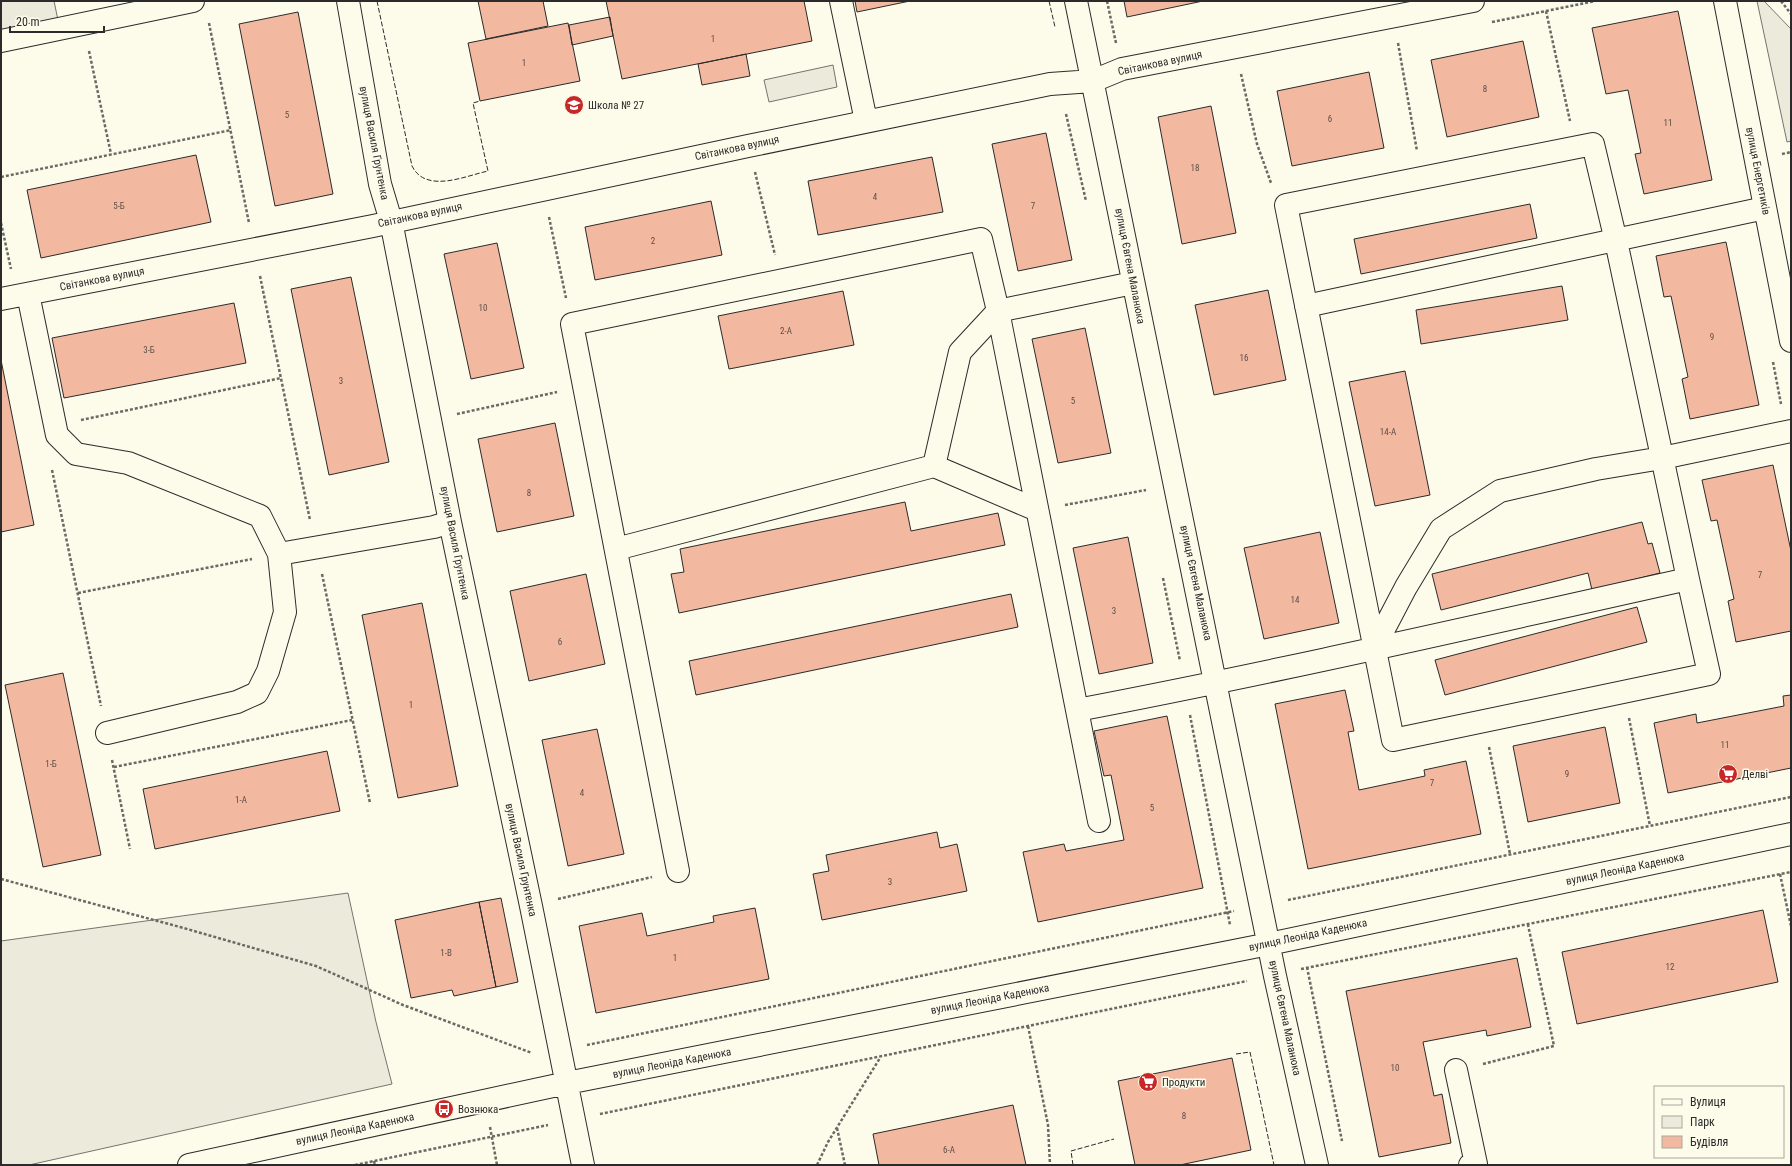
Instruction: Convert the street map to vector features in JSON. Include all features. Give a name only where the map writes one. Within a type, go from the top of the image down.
[{"type":"street","points":[[1,41],[192,1]]},
{"type":"street","name":"вулиця Василя Грунтенка","points":[[348,1],[380,184],[391,221],[450,522],[531,906],[583,1165]]},
{"type":"street","points":[[841,1],[866,121]]},
{"type":"street","name":"вулиця Євгена Маланюка","points":[[1076,1],[1133,283],[1217,683],[1275,976],[1317,1165]]},
{"type":"street","name":"Світанкова вулиця","points":[[15,296],[391,221],[866,121],[1050,84],[1093,81],[1122,69],[1473,1]]},
{"type":"street","name":"вулиця Енергетиків","points":[[1725,1],[1791,341]]},
{"type":"street","points":[[1593,144],[1616,241],[1709,674],[1393,740],[1286,205],[1576,147],[1593,144]]},
{"type":"street","points":[[1306,306],[1765,208]]},
{"type":"street","points":[[678,871],[572,324],[981,239],[998,311],[1099,821]]},
{"type":"street","points":[[934,466],[960,352],[998,311],[1133,283]]},
{"type":"street","points":[[15,296],[57,435],[76,454],[128,462],[260,516],[279,554],[285,612],[268,671],[257,693],[237,702],[107,733]]},
{"type":"street","points":[[1374,648],[1406,587],[1441,529],[1500,491],[1596,469],[1662,458],[1791,431]]},
{"type":"street","points":[[616,549],[934,466],[1037,510]]},
{"type":"street","points":[[279,554],[434,527],[450,522]]},
{"type":"street","points":[[1077,710],[1185,690],[1688,579]]},
{"type":"street","name":"вулиця Леоніда Каденюка","points":[[189,1165],[567,1084],[1269,944],[1791,834]]},
{"type":"street","points":[[1456,1070],[1476,1165]]},
{"type":"path","points":[[1781,1],[1791,14]]},
{"type":"path","points":[[1546,11],[1576,147]]},
{"type":"path","points":[[208,16],[254,249],[370,802]]},
{"type":"path","points":[[84,24],[111,154]]},
{"type":"path","points":[[1397,41],[1423,178]]},
{"type":"path","points":[[1240,73],[1258,144],[1270,181],[1286,205]]},
{"type":"path","points":[[1066,114],[1087,205]]},
{"type":"path","points":[[1,177],[231,130]]},
{"type":"path","points":[[748,146],[781,280]]},
{"type":"path","points":[[1780,154],[1791,152]]},
{"type":"path","points":[[548,214],[572,324]]},
{"type":"path","points":[[1,222],[15,296]]},
{"type":"path","points":[[55,426],[281,378]]},
{"type":"path","points":[[431,420],[584,386]]},
{"type":"path","points":[[51,465],[130,849]]},
{"type":"path","points":[[1144,482],[1148,498]]},
{"type":"path","points":[[1037,510],[1146,490]]},
{"type":"path","points":[[78,593],[279,554]]},
{"type":"path","points":[[1163,575],[1229,912],[1233,951],[1239,983]]},
{"type":"path","points":[[1624,692],[1650,826]]},
{"type":"path","points":[[114,767],[352,720]]},
{"type":"path","points":[[1484,722],[1510,854]]},
{"type":"path","points":[[560,1050],[1791,797]]},
{"type":"path","points":[[531,906],[678,871]]},
{"type":"path","points":[[355,1165],[1028,1026],[1791,872]]},
{"type":"path","points":[[1780,874],[1791,926]]},
{"type":"path","points":[[1,879],[180,926],[316,966],[403,1005],[539,1055]]},
{"type":"path","points":[[1456,1070],[1554,1046],[1528,925]]},
{"type":"path","points":[[1028,1026],[1048,1125],[1050,1165]]},
{"type":"path","points":[[818,1165],[828,1142],[881,1057]]},
{"type":"path","points":[[485,1101],[498,1165]]},
{"type":"path","points":[[837,1127],[845,1165]]},
{"type":"path","points":[[374,1161],[375,1165]]},
{"type":"green space","points":[[1,1],[54,1],[59,25],[1,37]]},
{"type":"green space","points":[[1757,1],[1764,1],[1791,29],[1791,141],[1787,142]]},
{"type":"green space","points":[[833,65],[837,87],[769,102],[764,80]]},
{"type":"green space","points":[[348,893],[376,1022],[392,1084],[29,1165],[1,1165],[1,941]]},
{"type":"building","points":[[478,1],[543,1],[548,26],[486,39]]},
{"type":"building","points":[[606,1],[804,1],[812,41],[622,79]]},
{"type":"building","points":[[855,1],[910,1],[857,12]]},
{"type":"building","points":[[1124,1],[1203,1],[1127,17]]},
{"type":"building","points":[[1678,11],[1712,180],[1644,194],[1635,154],[1641,153],[1628,90],[1606,94],[1592,28]]},
{"type":"building","points":[[298,12],[333,194],[275,206],[239,24]]},
{"type":"building","points":[[610,17],[613,36],[572,45],[569,25]]},
{"type":"building","points":[[568,23],[580,81],[480,101],[468,43]]},
{"type":"building","points":[[1523,41],[1539,117],[1447,137],[1431,60]]},
{"type":"building","points":[[746,54],[750,76],[702,85],[698,64]]},
{"type":"building","points":[[1369,72],[1384,148],[1292,166],[1277,91]]},
{"type":"building","points":[[1211,106],[1236,233],[1182,244],[1158,117]]},
{"type":"building","points":[[1046,133],[1072,260],[1018,271],[992,144]]},
{"type":"building","points":[[196,155],[211,222],[41,258],[27,190]]},
{"type":"building","points":[[932,157],[943,212],[818,235],[808,181]]},
{"type":"building","points":[[711,201],[722,255],[595,280],[585,227]]},
{"type":"building","points":[[1530,204],[1537,238],[1361,274],[1354,239]]},
{"type":"building","points":[[1726,242],[1759,405],[1690,419],[1682,379],[1688,377],[1671,296],[1664,297],[1656,256]]},
{"type":"building","points":[[497,243],[524,368],[471,379],[444,254]]},
{"type":"building","points":[[351,277],[389,462],[329,475],[291,289]]},
{"type":"building","points":[[1562,286],[1568,320],[1421,344],[1416,310]]},
{"type":"building","points":[[1268,290],[1286,380],[1214,395],[1195,305]]},
{"type":"building","points":[[843,291],[854,345],[729,369],[718,316]]},
{"type":"building","points":[[234,303],[246,363],[64,398],[52,338]]},
{"type":"building","points":[[1085,328],[1111,453],[1058,463],[1032,339]]},
{"type":"building","points":[[1,360],[34,525],[1,532]]},
{"type":"building","points":[[1405,371],[1430,495],[1375,506],[1349,382]]},
{"type":"building","points":[[555,423],[574,516],[497,532],[478,439]]},
{"type":"building","points":[[1773,465],[1791,551],[1791,631],[1736,642],[1728,601],[1734,599],[1717,520],[1711,521],[1702,480]]},
{"type":"building","points":[[905,502],[911,531],[998,513],[1005,545],[679,613],[671,574],[684,572],[680,549]]},
{"type":"building","points":[[1642,522],[1648,544],[1652,543],[1660,573],[1592,590],[1588,573],[1441,610],[1432,574]]},
{"type":"building","points":[[1320,532],[1339,623],[1264,639],[1244,548]]},
{"type":"building","points":[[1128,537],[1153,663],[1099,674],[1073,548]]},
{"type":"building","points":[[586,574],[605,664],[529,681],[510,591]]},
{"type":"building","points":[[1011,594],[1018,627],[696,695],[689,661]]},
{"type":"building","points":[[422,603],[458,786],[398,798],[362,615]]},
{"type":"building","points":[[1637,607],[1647,642],[1445,695],[1435,660]]},
{"type":"building","points":[[63,673],[101,855],[43,867],[5,685]]},
{"type":"building","points":[[1345,690],[1354,731],[1348,732],[1359,790],[1425,776],[1424,770],[1466,761],[1481,834],[1308,869],[1275,704]]},
{"type":"building","points":[[1791,695],[1791,768],[1668,793],[1654,723],[1696,714],[1697,723],[1784,706],[1783,696]]},
{"type":"building","points":[[1167,716],[1203,888],[1038,922],[1023,852],[1064,844],[1066,851],[1124,840],[1111,775],[1104,776],[1094,731]]},
{"type":"building","points":[[1605,727],[1620,803],[1528,822],[1513,746]]},
{"type":"building","points":[[597,729],[624,854],[568,866],[542,740]]},
{"type":"building","points":[[327,751],[340,811],[155,849],[143,789]]},
{"type":"building","points":[[937,832],[940,848],[957,844],[967,891],[822,920],[813,874],[829,871],[826,855]]},
{"type":"building","points":[[501,898],[518,982],[496,987],[479,902]]},
{"type":"building","points":[[479,902],[496,987],[454,996],[452,990],[411,998],[395,920]]},
{"type":"building","points":[[755,908],[769,979],[596,1013],[579,926],[642,913],[647,936],[714,922],[713,916]]},
{"type":"building","points":[[1763,910],[1778,982],[1577,1024],[1562,952]]},
{"type":"building","points":[[1517,958],[1531,1027],[1487,1036],[1486,1030],[1423,1042],[1434,1096],[1442,1094],[1451,1143],[1379,1157],[1346,991]]},
{"type":"building","points":[[1232,1058],[1251,1150],[1180,1165],[1135,1165],[1118,1081]]},
{"type":"building","points":[[1013,1105],[1026,1165],[879,1165],[873,1134]]},
{"type":"fence","points":[[377,1],[412,166],[418,174],[427,179],[447,181],[488,171],[473,103],[480,101]]},
{"type":"fence","points":[[1049,1],[1055,27]]},
{"type":"fence","points":[[1236,1054],[1250,1052],[1274,1165]]},
{"type":"fence","points":[[1073,1165],[1071,1151],[1114,1139]]},
{"type":"place","name":"Школа № 27","points":[[574,105]]},
{"type":"place","name":"Делві","points":[[1728,774]]},
{"type":"place","name":"Продукти","points":[[1148,1082]]},
{"type":"place","name":"Вознюка","points":[[444,1109]]}]
